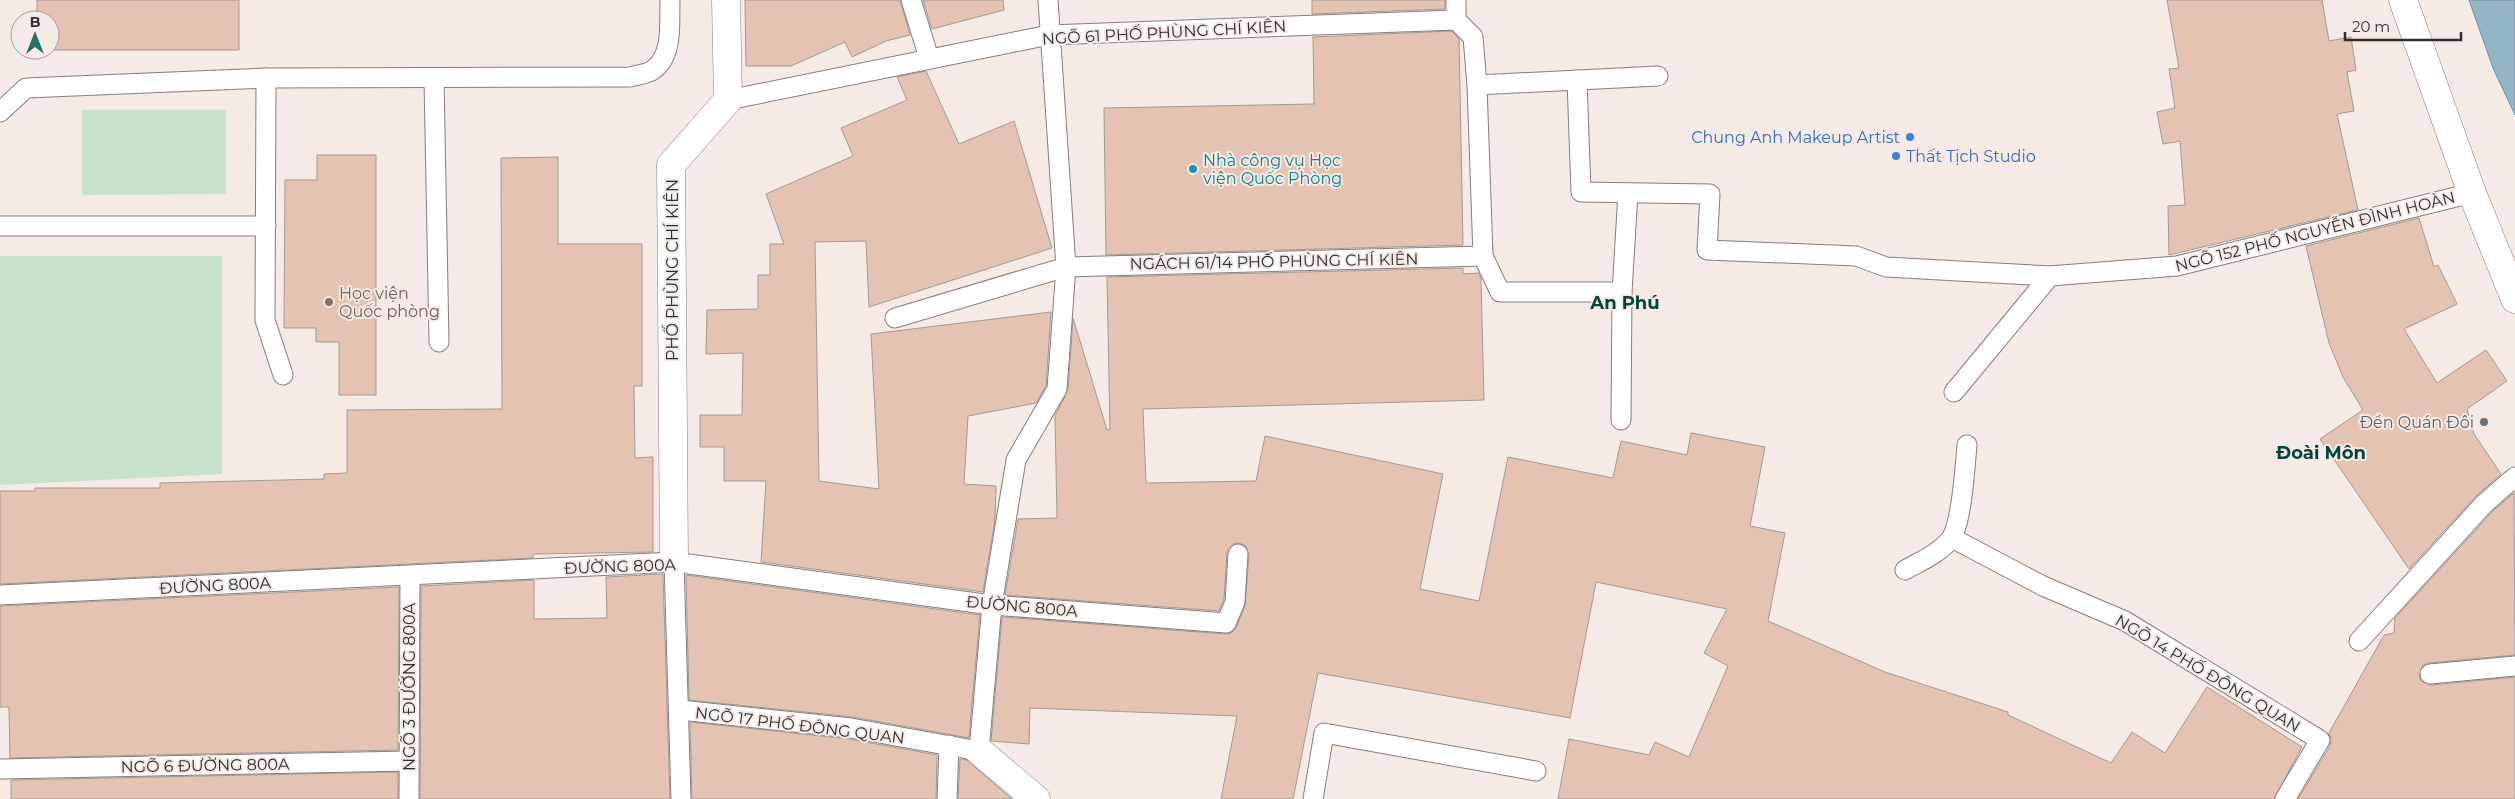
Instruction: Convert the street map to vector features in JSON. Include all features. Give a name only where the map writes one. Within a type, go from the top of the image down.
[{"type":"street","points":[[726,0],[728,100]]},
{"type":"street","points":[[2403,0],[2472,193],[2515,299]]},
{"type":"street","name":"PHỐ PHÙNG CHÍ KIÊN","points":[[674,562],[671,165],[728,100]]},
{"type":"street","points":[[979,751],[1036,799]]},
{"type":"lane","points":[[0,112],[26,88],[266,78],[630,77],[653,70],[663,58],[669,43],[670,0]]},
{"type":"lane","points":[[910,0],[929,58]]},
{"type":"lane","points":[[979,751],[992,605],[1016,460],[1057,389],[1066,267],[1048,0]]},
{"type":"lane","points":[[1456,0],[1456,20],[1473,37],[1477,85],[1483,256],[1500,292],[1622,292]]},
{"type":"lane","name":"NGÕ 61 PHỐ PHÙNG CHÍ KIÊN","points":[[728,100],[1049,35],[1456,20]]},
{"type":"lane","points":[[1477,85],[1658,76]]},
{"type":"lane","points":[[266,78],[265,320],[283,375]]},
{"type":"lane","points":[[434,78],[439,342]]},
{"type":"lane","name":"NGÕ 152 PHỐ NGUYỄN ĐÌNH HOÀN","points":[[1577,80],[1581,192],[1710,194],[1706,250],[1856,256],[1886,267],[2050,276],[2177,266],[2472,193]]},
{"type":"lane","points":[[1621,420],[1622,292],[1628,193]]},
{"type":"lane","points":[[0,226],[266,226]]},
{"type":"lane","name":"NGÁCH 61/14 PHỐ PHÙNG CHÍ KIÊN","points":[[895,318],[1066,267],[1483,256]]},
{"type":"lane","points":[[1954,392],[2050,276]]},
{"type":"lane","points":[[1905,570],[1938,552],[1952,538],[1960,512],[1967,445]]},
{"type":"lane","points":[[2359,641],[2484,504],[2515,476]]},
{"type":"lane","name":"NGÕ 14 PHỐ ĐÔNG QUAN","points":[[1952,538],[2043,586],[2125,621],[2320,740],[2285,799]]},
{"type":"lane","name":"ĐƯỜNG 800A","points":[[0,595],[674,562],[992,605],[1226,623],[1235,602],[1238,554]]},
{"type":"lane","points":[[674,562],[680,710],[681,799]]},
{"type":"lane","name":"NGÕ 3 ĐƯỜNG 800A","points":[[409,799],[410,576]]},
{"type":"lane","points":[[2430,674],[2515,666]]},
{"type":"lane","name":"NGÕ 17 PHỐ ĐÔNG QUAN","points":[[680,710],[851,728],[979,751]]},
{"type":"lane","points":[[1312,799],[1324,734],[1536,771]]},
{"type":"lane","points":[[947,799],[949,745]]},
{"type":"lane","name":"NGÕ 6 ĐƯỜNG 800A","points":[[0,769],[409,761]]},
{"type":"green space","points":[[82,110],[226,110],[226,194],[82,195]]},
{"type":"green space","points":[[0,256],[222,256],[222,474],[0,485]]},
{"type":"water","points":[[2469,0],[2515,0],[2515,115],[2493,68]]},
{"type":"building","points":[[37,0],[239,0],[239,50],[60,50],[60,10],[37,10]]},
{"type":"building","points":[[745,0],[900,0],[910,35],[886,41],[852,57],[845,42],[791,66],[746,66]]},
{"type":"building","points":[[923,0],[1003,0],[1004,10],[932,29]]},
{"type":"building","points":[[1312,0],[1445,0],[1445,9],[1312,14]]},
{"type":"building","points":[[2167,0],[2322,0],[2329,41],[2351,37],[2356,70],[2347,72],[2354,111],[2337,114],[2358,210],[2169,255],[2168,206],[2185,205],[2180,141],[2163,144],[2157,112],[2175,108],[2169,69],[2179,68]]},
{"type":"building","points":[[1452,31],[1459,39],[1463,245],[1106,255],[1104,108],[1314,104],[1313,37]]},
{"type":"building","points":[[926,71],[959,144],[1014,121],[1052,248],[869,307],[866,241],[815,242],[819,481],[879,489],[871,334],[1051,312],[1046,386],[1036,403],[968,416],[964,484],[996,486],[995,520],[983,592],[761,562],[766,481],[724,481],[724,447],[700,447],[700,415],[742,415],[743,353],[706,354],[707,310],[758,309],[758,275],[770,275],[770,244],[784,244],[766,194],[853,156],[841,128],[907,100],[897,77]]},
{"type":"building","points":[[317,155],[376,155],[376,395],[339,395],[339,342],[316,342],[316,328],[284,328],[285,180],[317,180]]},
{"type":"building","points":[[558,157],[558,244],[642,244],[642,386],[634,386],[635,458],[653,457],[653,552],[533,554],[533,558],[0,584],[0,491],[35,491],[35,488],[160,488],[160,483],[324,479],[324,474],[347,473],[347,410],[502,409],[501,158]]},
{"type":"building","points":[[2419,218],[2434,267],[2438,265],[2457,304],[2404,329],[2437,383],[2486,350],[2507,381],[2467,409],[2474,434],[2501,474],[2476,496],[2409,569],[2320,439],[2363,410],[2343,377],[2329,343],[2306,246]]},
{"type":"building","points":[[1463,268],[1463,274],[1479,273],[1481,279],[1484,400],[1143,409],[1146,483],[1256,481],[1265,436],[1443,474],[1420,589],[1479,601],[1508,457],[1613,478],[1621,441],[1687,455],[1691,433],[1765,447],[1750,526],[1785,533],[1768,621],[1885,672],[2008,712],[2008,715],[2111,763],[2132,732],[2165,753],[2207,687],[2302,747],[2274,799],[1558,799],[1569,739],[1649,755],[1655,742],[1689,757],[1728,666],[1704,653],[1727,609],[1596,582],[1570,718],[1318,673],[1293,799],[1221,799],[1237,716],[1030,708],[1029,744],[991,741],[1002,617],[1225,634],[1231,633],[1236,628],[1245,606],[1249,554],[1245,545],[1238,543],[1233,544],[1227,553],[1224,599],[1219,611],[1005,595],[1018,519],[1057,518],[1055,416],[1068,390],[1073,318],[1107,430],[1110,429],[1107,277]]},
{"type":"building","points":[[2514,493],[2515,655],[2429,663],[2423,665],[2419,675],[2421,681],[2431,685],[2515,677],[2515,799],[2298,799],[2330,746],[2329,733],[2384,635],[2394,633],[2395,618],[2492,512]]},
{"type":"building","points":[[663,574],[670,799],[420,799],[421,586],[534,580],[534,619],[607,618],[606,577]]},
{"type":"building","points":[[686,575],[980,615],[969,738],[853,717],[689,700]]},
{"type":"building","points":[[399,587],[398,750],[10,758],[9,707],[0,707],[0,606]]},
{"type":"building","points":[[690,722],[849,739],[937,755],[936,799],[692,799]]},
{"type":"building","points":[[960,759],[967,760],[1012,799],[958,799]]},
{"type":"building","points":[[398,772],[398,799],[11,799],[11,780]]},
{"type":"place","name":"Chung Anh Makeup Artist","points":[[1910,137]]},
{"type":"place","name":"Thất Tịch Studio","points":[[1896,156]]},
{"type":"place","name":"Nhà công vụ Học viện Quốc Phòng","points":[[1193,169]]},
{"type":"place","name":"Học viện Quốc phòng","points":[[329,302]]},
{"type":"place","name":"Đền Quán Đôi","points":[[2484,422]]},
{"type":"district","name":"An Phú","points":[[1625,303]]},
{"type":"district","name":"Đoài Môn","points":[[2321,453]]}]
